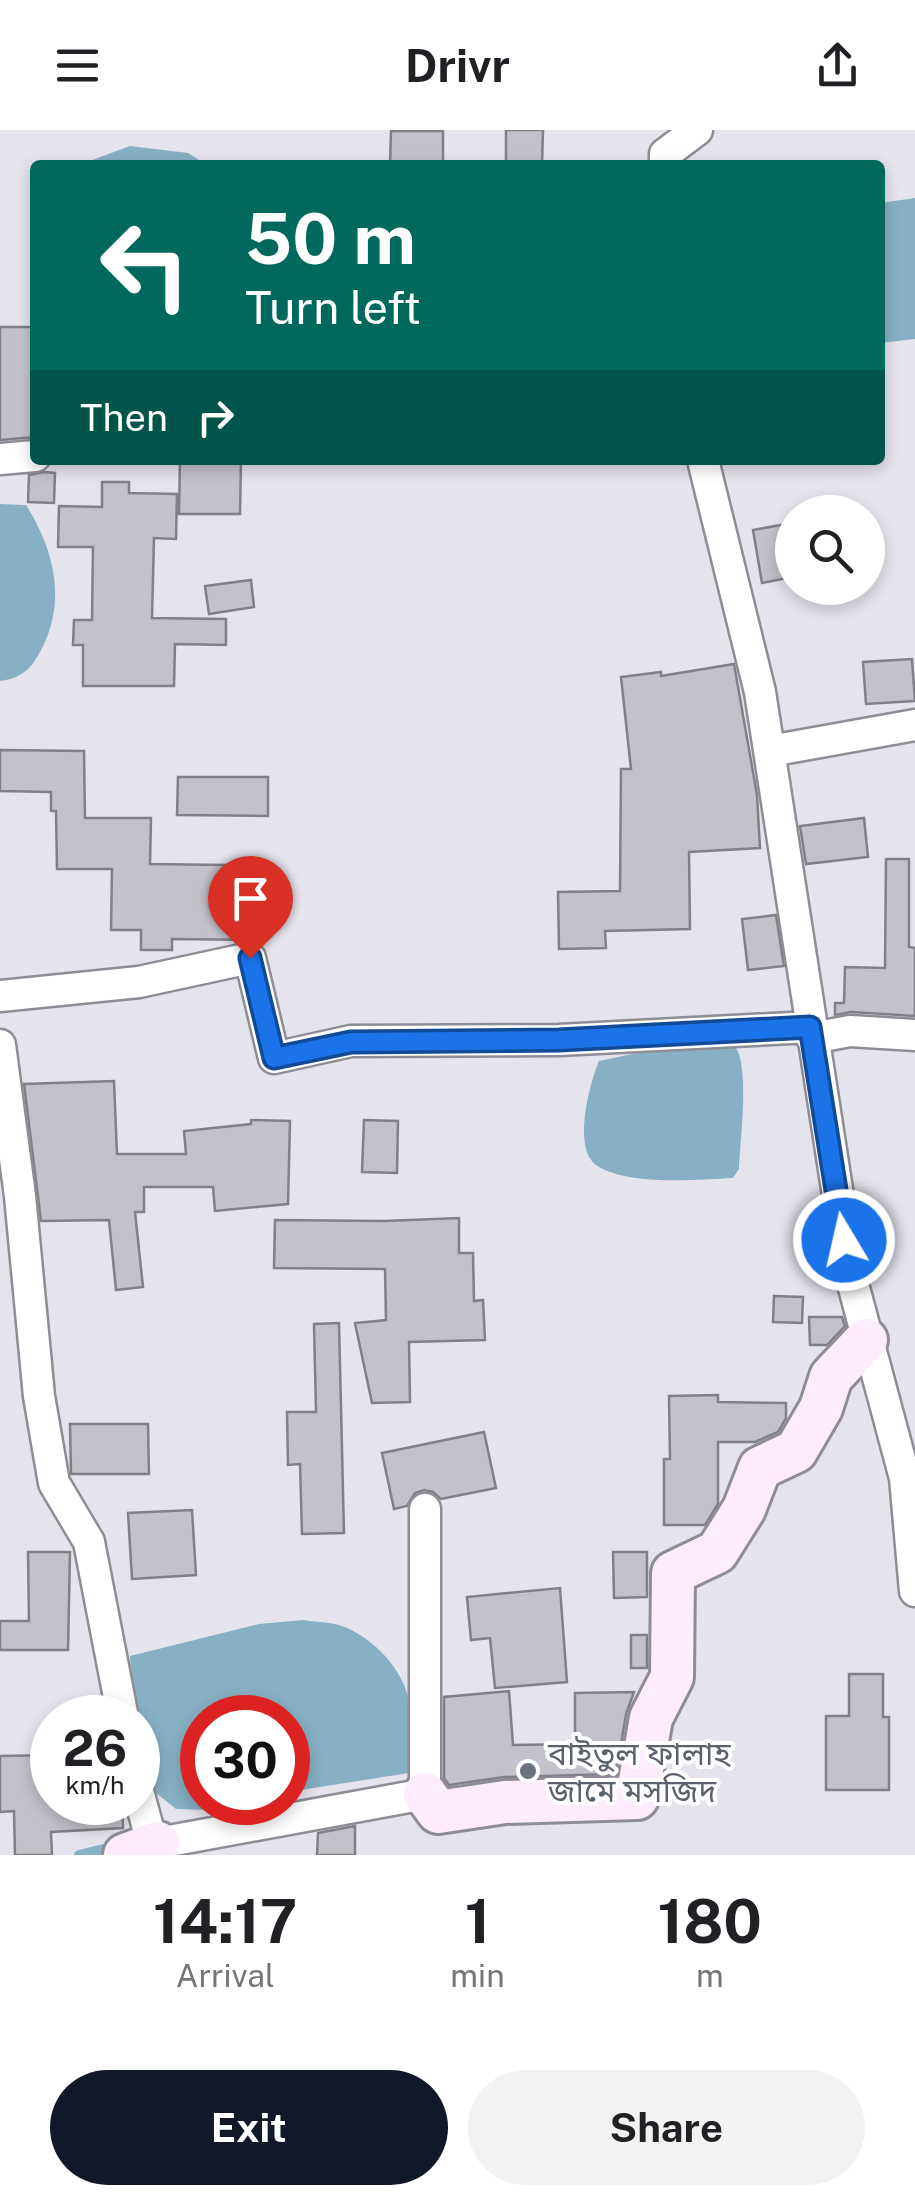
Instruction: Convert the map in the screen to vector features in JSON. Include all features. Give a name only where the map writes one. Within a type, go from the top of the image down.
[{"type":"street","points":[[666,160],[665,154],[697,130]]},
{"type":"street","points":[[0,459],[30,456]]},
{"type":"street","points":[[704,465],[760,692],[850,1274],[905,1478],[915,1591]]},
{"type":"street","points":[[770,750],[915,726]]},
{"type":"street","points":[[0,996],[139,982],[250,958],[274,1058],[351,1042],[850,1031],[915,1035]]},
{"type":"street","points":[[0,1045],[40,1396],[54,1484],[89,1542],[119,1695]]},
{"type":"street","points":[[424,1509],[425,1794],[438,1812],[506,1802],[637,1798],[650,1718],[672,1677],[673,1572],[717,1552],[744,1509],[760,1468],[796,1451],[821,1408],[830,1378],[866,1340]]},
{"type":"street","points":[[142,1849],[425,1794]]},
{"type":"water","points":[[130,146],[188,153],[199,160],[92,160]]},
{"type":"water","points":[[915,198],[915,339],[885,342],[885,202]]},
{"type":"water","points":[[0,504],[26,505],[49,555],[55,590],[51,626],[36,658],[22,674],[0,681]]},
{"type":"water","points":[[735,1047],[742,1070],[743,1105],[739,1169],[733,1178],[643,1179],[609,1172],[589,1157],[585,1114],[599,1061],[637,1053]]},
{"type":"water","points":[[303,1620],[342,1626],[382,1653],[407,1693],[409,1773],[310,1789],[310,1695],[180,1695],[180,1809],[160,1796],[160,1695],[132,1695],[130,1656],[259,1624]]},
{"type":"building","points":[[506,130],[543,130],[542,160],[506,160]]},
{"type":"building","points":[[391,131],[443,131],[443,160],[390,160]]},
{"type":"building","points":[[0,327],[30,327],[30,437],[0,440]]},
{"type":"building","points":[[180,465],[241,465],[240,514],[179,514]]},
{"type":"building","points":[[55,473],[54,503],[28,502],[29,475]]},
{"type":"building","points":[[102,482],[129,482],[129,493],[177,494],[176,539],[154,538],[152,618],[226,619],[226,645],[175,644],[174,686],[83,686],[83,645],[73,645],[74,620],[92,620],[93,547],[58,547],[59,506],[102,507]]},
{"type":"building","points":[[775,526],[775,580],[762,583],[753,530]]},
{"type":"building","points":[[251,580],[254,607],[209,614],[205,586]]},
{"type":"building","points":[[912,659],[915,701],[866,704],[863,662]]},
{"type":"building","points":[[734,664],[757,795],[760,848],[689,852],[690,929],[605,931],[606,948],[559,949],[558,892],[620,891],[621,769],[631,769],[621,677],[661,672],[661,676]]},
{"type":"building","points":[[0,750],[84,751],[85,818],[151,818],[150,864],[226,865],[226,901],[254,902],[254,940],[172,939],[172,950],[141,950],[141,930],[111,930],[112,869],[57,869],[56,811],[51,811],[51,792],[0,791]]},
{"type":"building","points":[[178,777],[268,777],[268,816],[177,815]]},
{"type":"building","points":[[864,818],[868,857],[806,864],[800,826]]},
{"type":"building","points":[[886,859],[909,859],[909,947],[915,948],[915,1016],[851,1012],[835,1015],[835,1003],[844,1003],[845,967],[885,968]]},
{"type":"building","points":[[776,915],[784,966],[748,970],[742,919]]},
{"type":"building","points":[[114,1081],[117,1154],[186,1154],[184,1131],[251,1124],[251,1120],[290,1121],[288,1204],[215,1211],[213,1187],[144,1187],[144,1212],[135,1212],[143,1287],[116,1290],[109,1220],[41,1221],[24,1084]]},
{"type":"building","points":[[364,1120],[398,1121],[397,1173],[362,1172]]},
{"type":"building","points":[[459,1218],[459,1253],[473,1253],[474,1301],[483,1300],[485,1340],[409,1342],[410,1402],[372,1403],[355,1323],[386,1320],[385,1269],[274,1268],[275,1220]]},
{"type":"building","points":[[774,1296],[803,1297],[802,1323],[773,1322]]},
{"type":"building","points":[[809,1317],[842,1317],[845,1326],[827,1345],[810,1345]]},
{"type":"building","points":[[339,1323],[344,1533],[302,1534],[300,1464],[288,1465],[287,1412],[316,1412],[314,1324]]},
{"type":"building","points":[[718,1395],[718,1402],[786,1403],[786,1418],[778,1432],[755,1442],[718,1442],[718,1504],[705,1525],[664,1525],[664,1459],[670,1459],[669,1396]]},
{"type":"building","points":[[70,1424],[148,1424],[149,1474],[71,1474]]},
{"type":"building","points":[[484,1432],[496,1488],[441,1499],[424,1490],[415,1493],[407,1506],[394,1509],[382,1453]]},
{"type":"building","points":[[192,1510],[196,1575],[132,1579],[128,1513]]},
{"type":"building","points":[[28,1552],[70,1552],[68,1650],[0,1650],[0,1621],[29,1621]]},
{"type":"building","points":[[613,1552],[647,1552],[647,1597],[614,1598]]},
{"type":"building","points":[[560,1588],[567,1682],[495,1688],[490,1638],[471,1640],[467,1597]]},
{"type":"building","points":[[631,1635],[647,1635],[647,1668],[631,1668]]},
{"type":"building","points":[[849,1674],[883,1674],[883,1717],[889,1717],[889,1790],[826,1790],[826,1716],[849,1716]]},
{"type":"building","points":[[509,1691],[513,1745],[575,1744],[575,1693],[634,1692],[626,1714],[616,1774],[504,1777],[449,1785],[444,1778],[444,1697]]},
{"type":"building","points":[[30,1755],[30,1825],[123,1828],[51,1832],[52,1855],[15,1855],[14,1811],[0,1812],[0,1756]]},
{"type":"building","points":[[355,1826],[355,1855],[317,1855],[318,1833]]},
{"type":"waterway","points":[[79,1855],[116,1846]]},
{"type":"place","name":"বাইতুল ফালাহ জামে মসজিদ","points":[[528,1771]]},
{"type":"route","points":[[250,958],[274,1058],[351,1042],[559,1040],[810,1027],[844,1240]]}]
